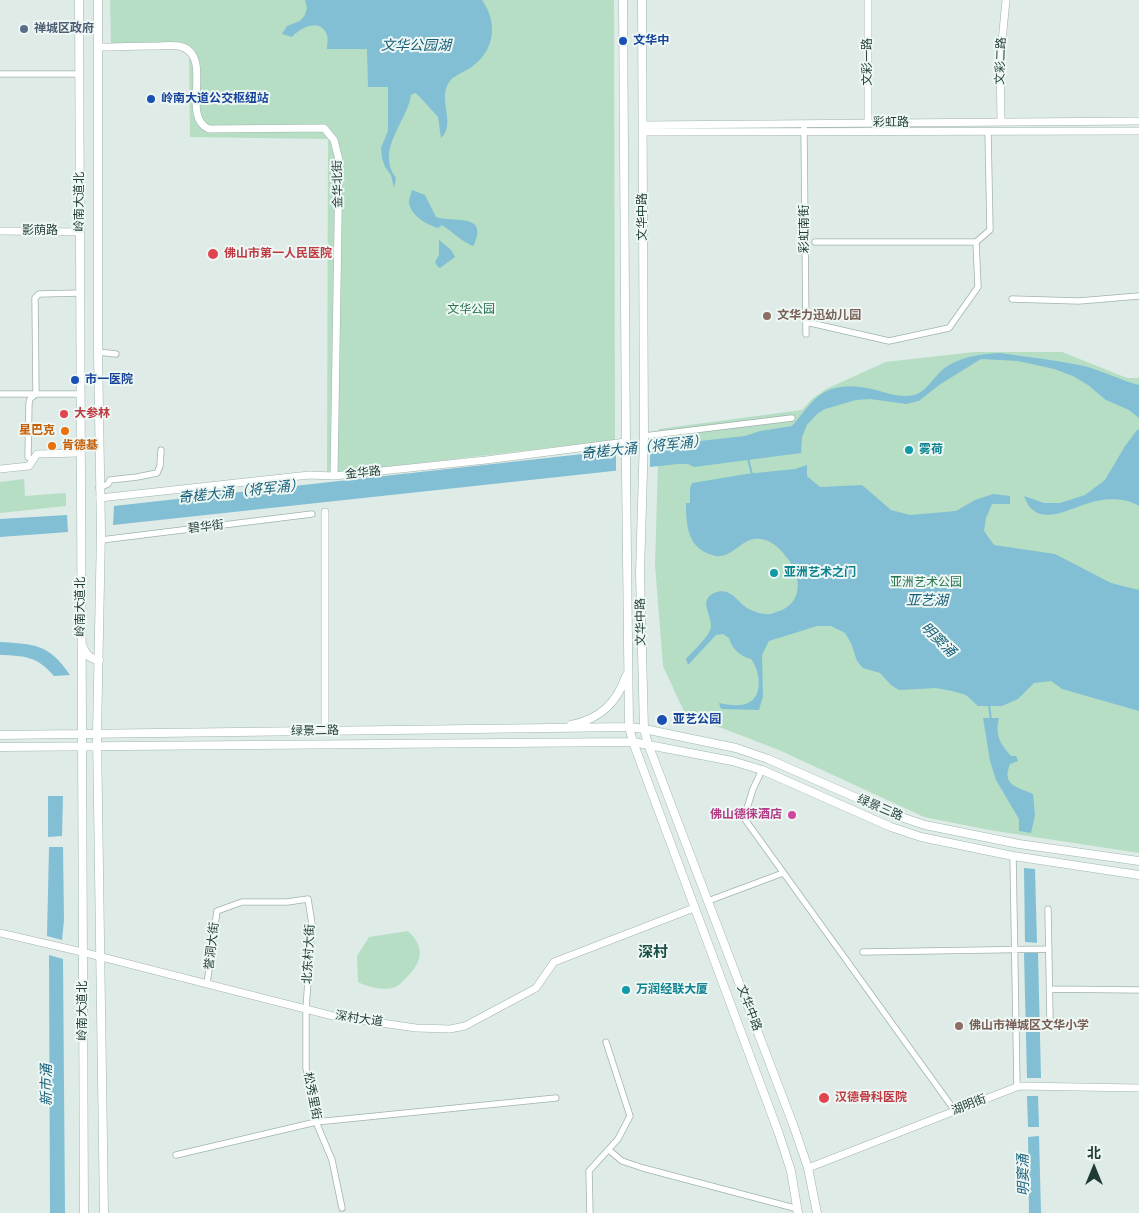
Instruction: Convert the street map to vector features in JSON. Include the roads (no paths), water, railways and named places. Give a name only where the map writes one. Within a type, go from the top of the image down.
[{"type":"main road","name":"岭南大道北","points":[[79,0],[84,1213]]},
{"type":"main road","points":[[98,0],[98,47]]},
{"type":"main road","name":"文华中路","points":[[623,0],[629,727],[694,908],[779,1134],[791,1171],[798,1211]]},
{"type":"main road","name":"文华中路","points":[[642,0],[644,447],[640,572],[644,729],[648,744],[794,1127],[808,1168],[817,1213]]},
{"type":"main road","name":"岭南大道北","points":[[98,47],[98,352],[101,540],[98,747],[104,1213]]},
{"type":"main road","points":[[81,643],[92,660],[99,660]]},
{"type":"main road","points":[[552,728],[577,724],[597,716],[612,704],[622,688],[628,669]]},
{"type":"main road","name":"绿景三路","points":[[629,727],[736,748],[768,759],[898,816],[925,825],[1020,844],[1139,862]]},
{"type":"main road","name":"绿景二路","points":[[0,735],[629,727]]},
{"type":"main road","name":"绿景三路","points":[[633,742],[732,761],[762,770],[891,827],[914,835],[1013,856],[1139,875]]},
{"type":"main road","name":"绿景二路","points":[[81,747],[633,742]]},
{"type":"main road","points":[[0,747],[81,747]]},
{"type":"street","name":"文彩一路","points":[[868,0],[868,123]]},
{"type":"street","name":"文彩二路","points":[[1001,122],[1000,62],[1006,0]]},
{"type":"street","name":"金华北街","points":[[98,47],[178,46],[191,52],[194,56],[196,68],[198,118],[204,127],[209,129],[324,128],[334,140],[340,160],[334,476]]},
{"type":"street","points":[[0,74],[80,74]]},
{"type":"street","name":"彩虹路","points":[[804,128],[868,123],[1139,121]]},
{"type":"street","name":"彩虹路","points":[[643,128],[1139,131]]},
{"type":"street","name":"彩虹南街","points":[[804,128],[806,334]]},
{"type":"street","points":[[814,242],[976,242],[990,230],[988,131]]},
{"type":"street","name":"影荫路","points":[[0,231],[80,232]]},
{"type":"street","points":[[806,322],[889,341],[949,328],[978,287],[976,242]]},
{"type":"street","points":[[36,394],[35,298],[39,294],[80,293]]},
{"type":"street","points":[[1012,299],[1079,301],[1139,296]]},
{"type":"street","points":[[98,352],[116,354]]},
{"type":"street","points":[[0,394],[80,394]]},
{"type":"street","points":[[32,460],[28,457],[29,403],[30,399],[36,394]]},
{"type":"street","points":[[644,436],[792,418]]},
{"type":"street","name":"金华路","points":[[100,498],[309,475],[334,476],[626,445]]},
{"type":"street","points":[[99,488],[108,484],[110,480],[136,478],[157,473],[160,466],[161,450]]},
{"type":"street","points":[[0,469],[29,466],[37,454],[80,454]]},
{"type":"street","points":[[325,512],[325,730]]},
{"type":"street","name":"碧华街","points":[[101,540],[312,514]]},
{"type":"street","points":[[762,770],[753,789],[744,818],[955,1111]]},
{"type":"street","points":[[1013,856],[1017,1087]]},
{"type":"street","points":[[708,901],[783,872]]},
{"type":"street","name":"誉洞大街","points":[[207,984],[217,911],[242,902],[287,902],[308,899]]},
{"type":"street","name":"北东村大街","points":[[306,1009],[312,924],[308,899]]},
{"type":"street","name":"深村大道","points":[[0,932],[333,1016],[416,1028],[450,1029],[465,1026],[536,988],[554,962],[694,908]]},
{"type":"street","points":[[1048,909],[1050,1020]]},
{"type":"street","points":[[863,952],[1048,949]]},
{"type":"street","points":[[1050,989],[1139,990]]},
{"type":"street","name":"松秀里街","points":[[306,1009],[306,1068],[316,1122],[332,1160],[342,1208]]},
{"type":"street","points":[[590,1213],[589,1171],[618,1139],[630,1116],[606,1042]]},
{"type":"street","name":"湖明街","points":[[808,1168],[1017,1087],[1139,1088]]},
{"type":"street","points":[[176,1155],[316,1122],[556,1098]]},
{"type":"street","points":[[609,1150],[622,1161],[643,1168],[798,1211]]},
{"type":"water","name":"文华公园湖","points":[[305,0],[482,0],[487,8],[492,25],[492,34],[487,51],[470,68],[454,77],[448,84],[445,95],[447,127],[441,138],[438,117],[419,96],[415,93],[411,95],[390,147],[390,168],[396,178],[394,188],[391,175],[385,167],[382,158],[381,148],[388,131],[388,87],[368,87],[367,49],[327,49],[327,35],[323,28],[314,25],[300,30],[292,37],[282,34],[287,26],[300,21],[305,15],[307,8]]},
{"type":"water","points":[[412,190],[425,195],[436,217],[473,223],[477,228],[474,245],[465,242],[442,225],[438,228],[420,219],[410,207],[409,200]]},
{"type":"water","points":[[439,240],[451,250],[455,257],[440,268],[435,262],[439,255]]},
{"type":"water","name":"奇槎大涌（将军涌）","points":[[1000,353],[1084,366],[1139,385],[1139,418],[1129,410],[1106,400],[1088,385],[1073,376],[1054,369],[1018,361],[981,359],[939,385],[919,401],[906,404],[870,399],[856,400],[825,409],[817,414],[807,425],[802,437],[801,453],[694,467],[688,464],[678,464],[113,525],[114,506],[745,436],[760,431],[792,426],[821,394],[838,387],[856,386],[895,395],[913,395],[924,390],[942,370],[955,362],[977,355]]},
{"type":"water","points":[[1137,430],[1139,430],[1139,506],[1127,501],[1106,500],[1092,502],[1051,515],[1035,512],[1029,506],[1024,496],[1044,503],[1060,503],[1085,495],[1105,480]]},
{"type":"water","name":"亚艺湖","points":[[807,465],[807,476],[820,487],[862,485],[891,510],[910,515],[956,511],[975,500],[993,494],[1010,496],[1010,504],[992,504],[986,518],[984,531],[994,545],[1055,554],[1111,583],[1139,590],[1139,711],[1062,689],[1051,681],[1034,683],[1018,699],[1002,706],[978,706],[966,695],[936,688],[899,690],[891,685],[880,673],[863,668],[857,661],[851,643],[845,633],[831,626],[817,626],[769,641],[762,655],[763,696],[759,710],[721,709],[719,703],[739,705],[750,702],[757,693],[759,681],[751,659],[737,651],[732,646],[729,638],[723,634],[716,635],[688,665],[686,659],[710,631],[711,622],[706,604],[709,596],[719,591],[727,592],[749,609],[771,614],[789,606],[797,594],[798,587],[792,565],[781,550],[772,543],[762,539],[750,540],[728,554],[719,556],[709,554],[696,545],[689,533],[686,518],[686,503],[690,503],[690,488],[692,483],[746,474],[795,469]]},
{"type":"water","points":[[67,515],[68,532],[0,537],[0,519]]},
{"type":"water","points":[[0,642],[32,645],[48,651],[70,675],[54,676],[42,664],[30,658],[0,655]]},
{"type":"water","points":[[983,718],[999,718],[999,739],[1011,756],[1016,756],[1018,761],[1010,764],[1008,771],[1009,781],[1012,785],[1033,794],[1035,815],[1031,833],[1019,831],[1019,819],[996,780],[990,761]]},
{"type":"water","points":[[48,796],[63,796],[62,836],[48,837]]},
{"type":"water","points":[[49,847],[63,847],[64,920],[62,940],[47,936]]},
{"type":"water","points":[[1024,868],[1035,869],[1037,943],[1025,942]]},
{"type":"water","points":[[1024,953],[1038,953],[1041,1078],[1027,1078]]},
{"type":"water","points":[[49,955],[63,959],[65,1213],[50,1213]]},
{"type":"water","points":[[1027,1096],[1038,1096],[1039,1127],[1028,1127]]},
{"type":"water","points":[[1039,1136],[1041,1213],[1029,1213],[1028,1137]]},
{"type":"waterway","name":"明窦涌","points":[[748,459],[752,474]]},
{"type":"waterway","name":"明窦涌","points":[[989,705],[991,720]]},
{"type":"place","name":"禅城区政府","points":[[24,29]]},
{"type":"place","name":"文华中","points":[[623,41]]},
{"type":"place","name":"岭南大道公交枢纽站","points":[[151,99]]},
{"type":"place","name":"佛山市第一人民医院","points":[[213,254]]},
{"type":"place","name":"文华力迅幼儿园","points":[[767,316]]},
{"type":"place","name":"市一医院","points":[[75,380]]},
{"type":"place","name":"大参林","points":[[64,414]]},
{"type":"place","name":"星巴克","points":[[65,431]]},
{"type":"place","name":"肯德基","points":[[52,446]]},
{"type":"place","name":"雾荷","points":[[909,450]]},
{"type":"place","name":"亚洲艺术之门","points":[[774,573]]},
{"type":"place","name":"亚艺公园","points":[[662,720]]},
{"type":"place","name":"佛山德徕酒店","points":[[792,815]]},
{"type":"place","name":"万润经联大厦","points":[[626,990]]},
{"type":"place","name":"佛山市禅城区文华小学","points":[[959,1026]]},
{"type":"place","name":"汉德骨科医院","points":[[824,1098]]},
{"type":"district","name":"深村","points":[[653,953]]},
{"type":"park label","name":"文华公园","points":[[471,310]]},
{"type":"park label","name":"亚洲艺术公园","points":[[926,583]]},
{"type":"water label","name":"新市涌","points":[[47,1085]]}]
